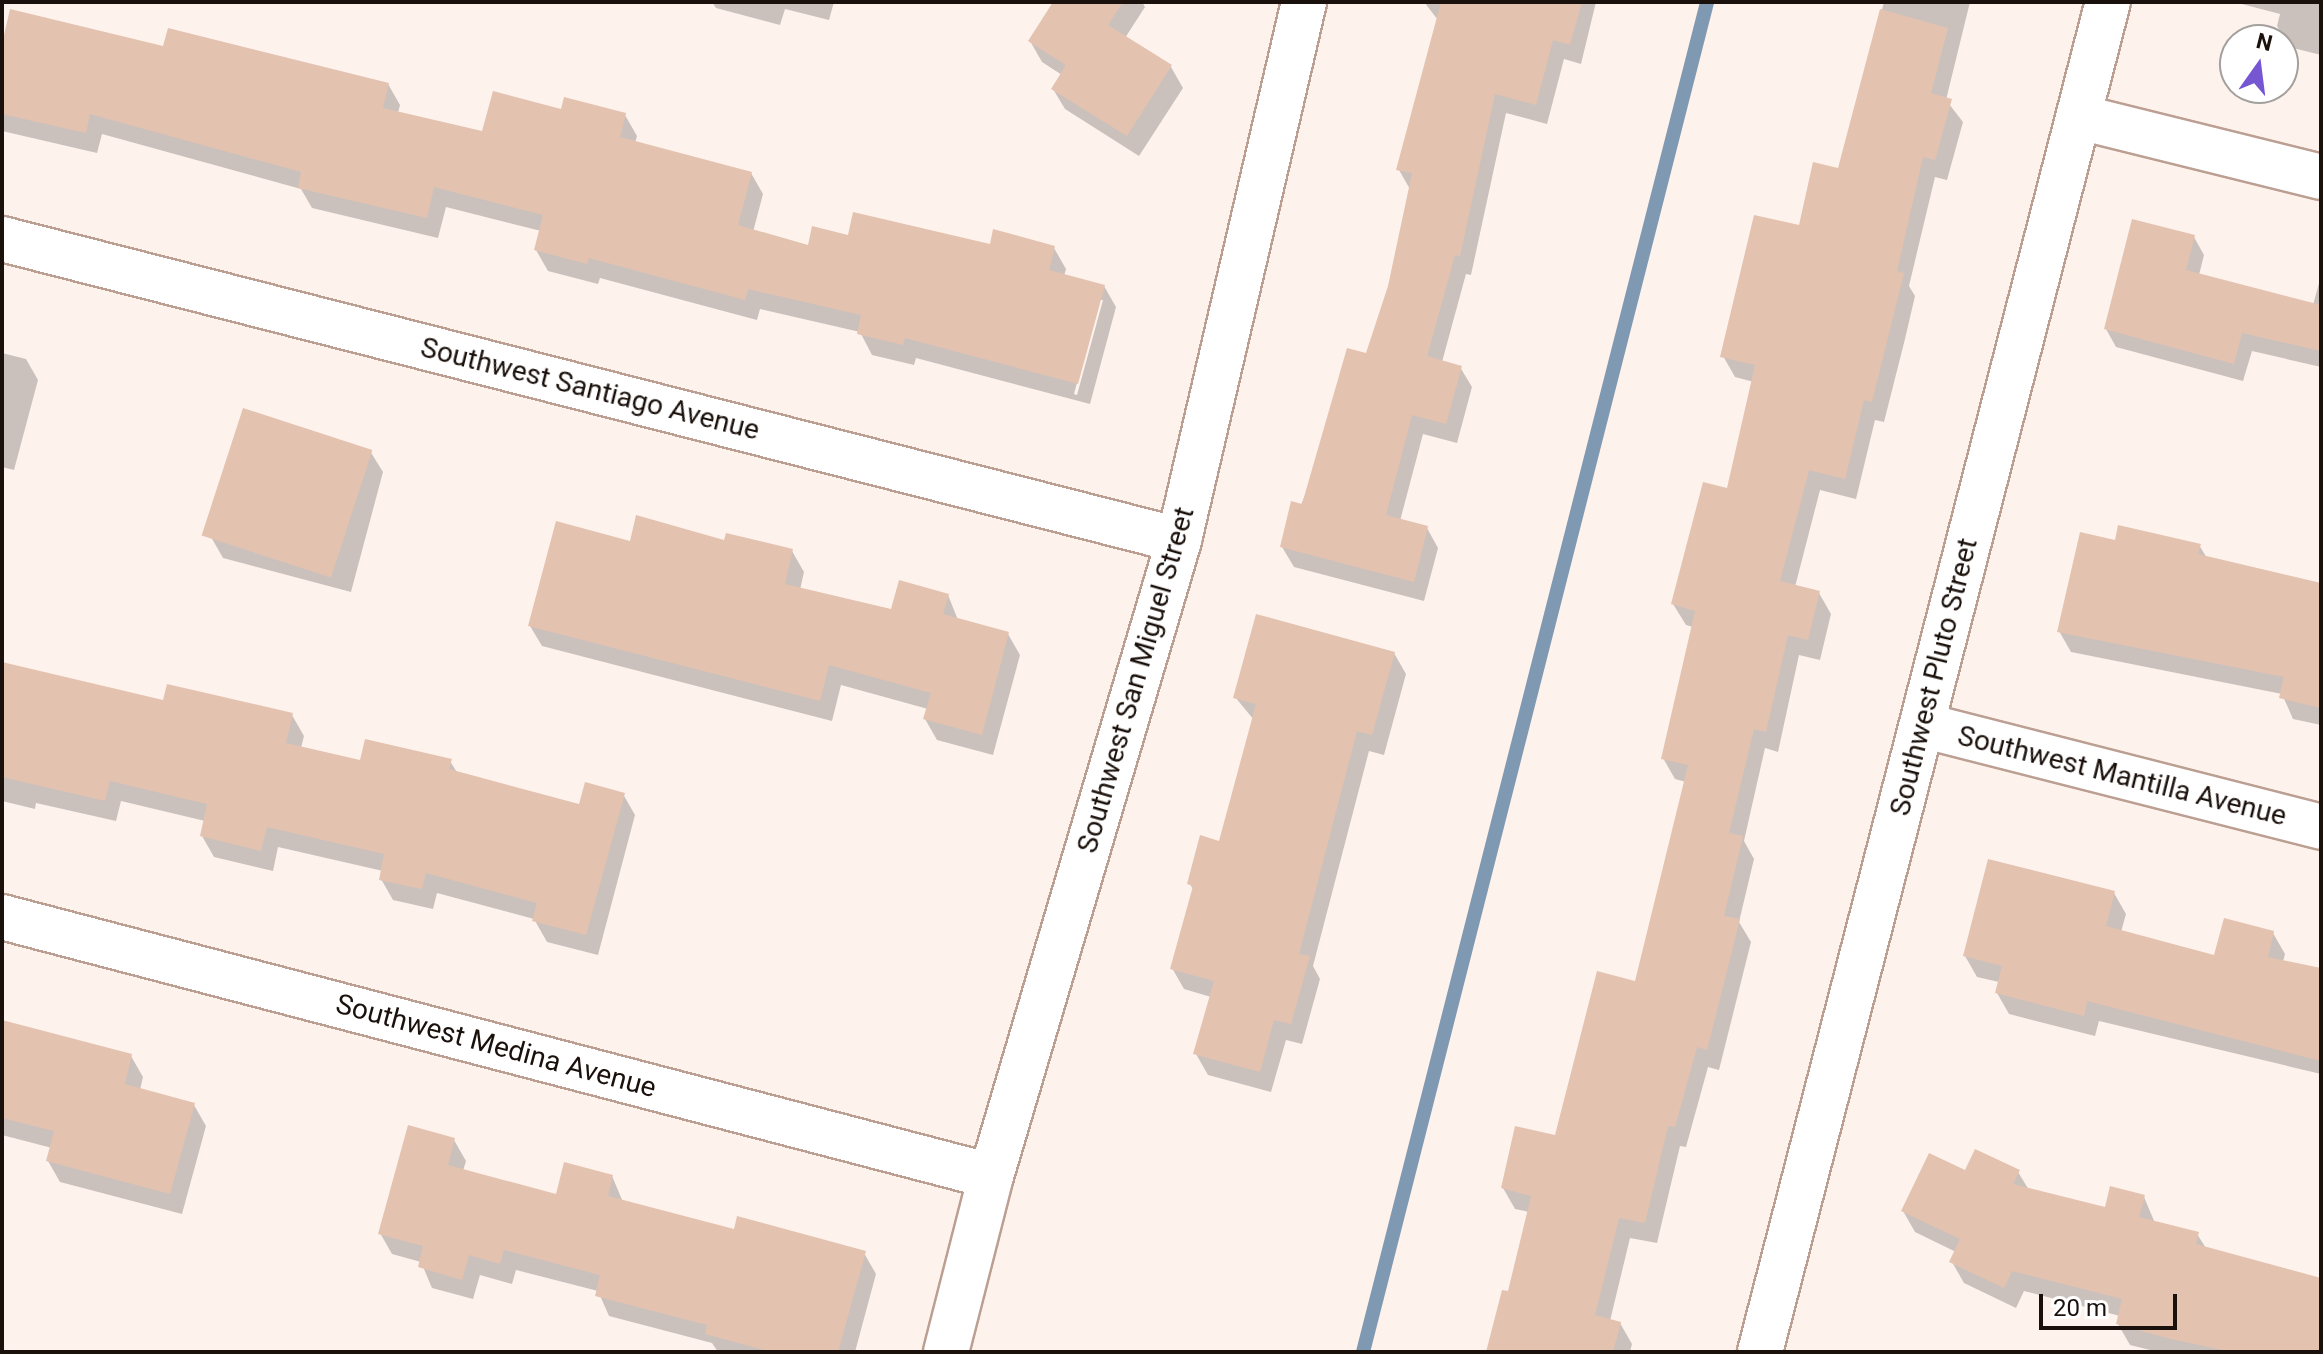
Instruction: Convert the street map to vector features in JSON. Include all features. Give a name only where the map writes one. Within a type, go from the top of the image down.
[{"type":"street","name":"Southwest San Miguel Street","points":[[946,1352],[991,1176],[1179,540],[1304,2]]},
{"type":"street","name":"Southwest Pluto Street","points":[[1760,1352],[2108,2]]},
{"type":"street","points":[[2079,117],[2321,177]]},
{"type":"street","name":"Southwest Santiago Avenue","points":[[2,239],[1179,540]]},
{"type":"street","name":"Southwest Mantilla Avenue","points":[[1922,725],[2321,827]]},
{"type":"street","name":"Southwest Medina Avenue","points":[[2,917],[991,1176]]},
{"type":"building","points":[[1053,2],[1123,2],[1108,25],[1172,65],[1127,136],[1051,89],[1066,65],[1028,41]]},
{"type":"building","points":[[1441,2],[1582,2],[1570,45],[1553,40],[1536,105],[1495,94],[1460,256],[1455,255],[1427,356],[1462,366],[1446,424],[1412,415],[1386,515],[1428,526],[1414,582],[1280,547],[1291,501],[1302,504],[1347,348],[1366,353],[1388,286],[1412,173],[1396,170]]},
{"type":"building","points":[[10,9],[163,46],[168,28],[389,83],[383,108],[482,131],[493,91],[561,109],[564,97],[626,113],[620,137],[752,172],[738,225],[808,245],[812,226],[848,235],[853,212],[990,244],[993,229],[1055,246],[1049,270],[1105,285],[1078,384],[905,338],[903,345],[857,334],[861,315],[748,289],[745,300],[589,258],[587,264],[534,250],[543,215],[434,187],[427,218],[298,188],[301,172],[90,114],[86,133],[2,114],[2,44]]},
{"type":"building","points":[[1880,9],[1948,28],[1931,93],[1952,99],[1935,160],[1923,157],[1897,271],[1904,273],[1872,402],[1864,400],[1845,479],[1809,470],[1780,581],[1820,591],[1808,640],[1788,635],[1766,732],[1754,729],[1729,833],[1743,836],[1724,916],[1740,919],[1707,1050],[1697,1047],[1675,1127],[1668,1126],[1645,1223],[1619,1218],[1595,1315],[1621,1322],[1613,1352],[1486,1352],[1502,1290],[1508,1291],[1531,1196],[1501,1188],[1515,1126],[1555,1135],[1597,971],[1635,981],[1688,765],[1661,759],[1695,611],[1671,604],[1703,482],[1727,488],[1755,365],[1720,357],[1754,215],[1799,225],[1813,162],[1838,168]]},
{"type":"building","points":[[2132,219],[2195,235],[2186,270],[2321,305],[2321,351],[2242,333],[2234,364],[2104,329]]},
{"type":"building","points":[[243,408],[372,450],[331,577],[202,535]]},
{"type":"building","points":[[636,515],[724,540],[726,533],[793,549],[785,584],[891,609],[899,580],[949,594],[943,614],[1009,632],[982,735],[923,719],[931,693],[829,665],[820,701],[528,626],[556,521],[630,541]]},
{"type":"building","points":[[2118,525],[2201,544],[2198,554],[2321,583],[2321,708],[2279,698],[2284,677],[2057,632],[2080,532],[2115,540]]},
{"type":"building","points":[[1256,614],[1395,652],[1372,735],[1357,731],[1299,954],[1310,956],[1291,1024],[1274,1020],[1260,1072],[1193,1054],[1214,981],[1170,969],[1193,886],[1187,884],[1200,835],[1219,841],[1256,704],[1233,698]]},
{"type":"building","points":[[2,662],[163,700],[167,684],[293,713],[286,743],[360,760],[365,739],[452,759],[449,769],[579,804],[585,782],[625,793],[586,935],[532,921],[537,903],[426,873],[422,889],[379,880],[384,854],[267,827],[261,851],[200,836],[207,804],[110,781],[105,801],[2,777]]},
{"type":"building","points":[[1988,859],[2115,891],[2106,926],[2214,955],[2224,918],[2274,931],[2268,957],[2321,968],[2321,1061],[2087,1001],[2084,1016],[1995,993],[2002,966],[1963,956]]},
{"type":"building","points":[[2,1020],[132,1054],[125,1084],[195,1103],[170,1194],[46,1161],[54,1131],[2,1118]]},
{"type":"building","points":[[408,1125],[455,1138],[448,1165],[556,1194],[564,1162],[613,1175],[608,1196],[734,1229],[737,1216],[866,1251],[838,1352],[771,1352],[705,1334],[707,1325],[595,1296],[600,1275],[504,1250],[500,1264],[469,1255],[462,1280],[418,1267],[423,1246],[378,1234]]},
{"type":"building","points":[[1975,1149],[2020,1170],[2013,1184],[2105,1207],[2110,1186],[2145,1195],[2139,1217],[2199,1232],[2196,1244],[2321,1278],[2321,1352],[2232,1352],[2171,1339],[2116,1324],[2122,1299],[2012,1271],[2004,1288],[1949,1262],[1960,1239],[1901,1211],[1929,1153],[1965,1170]]},
{"type":"waterway","points":[[1363,1352],[1707,2]]}]
